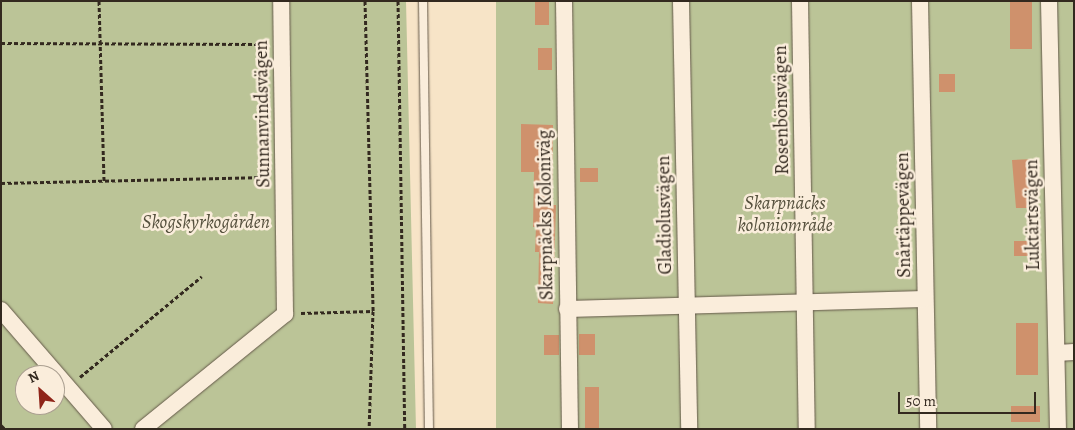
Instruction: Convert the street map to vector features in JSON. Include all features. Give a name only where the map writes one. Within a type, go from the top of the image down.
[{"type":"street","name":"Sunnanvindsvägen","points":[[281,1],[285,177],[285,314]]},
{"type":"street","name":"Skarpnäcks Koloniväg","points":[[564,1],[570,429]]},
{"type":"street","name":"Gladiolusvägen","points":[[681,1],[689,429]]},
{"type":"street","name":"Rosenbönsvägen","points":[[800,1],[807,429]]},
{"type":"street","name":"Snårtäppevägen","points":[[920,1],[928,429]]},
{"type":"street","name":"Luktärtsvägen","points":[[1049,1],[1058,429]]},
{"type":"street","points":[[567,309],[925,299]]},
{"type":"street","points":[[1,310],[104,429]]},
{"type":"street","points":[[143,429],[285,314]]},
{"type":"street","points":[[1057,353],[1074,352]]},
{"type":"lane","points":[[422,1],[429,429]]},
{"type":"path","points":[[99,1],[104,181]]},
{"type":"path","points":[[365,1],[372,311],[369,429]]},
{"type":"path","points":[[398,1],[405,429]]},
{"type":"path","points":[[1,43],[282,44]]},
{"type":"path","points":[[1,183],[285,177]]},
{"type":"path","points":[[68,387],[202,276]]},
{"type":"path","points":[[285,314],[372,311]]},
{"type":"path","points":[[1,425],[5,429]]},
{"type":"green space","name":"Skogskyrkogården","points":[[1,1],[406,1],[416,429],[1,429]]},
{"type":"green space","name":"Skarpnäcks koloniområde","points":[[496,1],[1074,1],[1074,429],[496,429]]},
{"type":"building","points":[[535,1],[549,1],[549,25],[535,25]]},
{"type":"building","points":[[1010,2],[1032,2],[1032,49],[1010,49]]},
{"type":"building","points":[[538,48],[552,48],[552,70],[538,70]]},
{"type":"building","points":[[939,74],[955,74],[955,92],[939,92]]},
{"type":"building","points":[[521,124],[553,125],[552,205],[556,205],[553,304],[538,303],[539,252],[535,252],[536,227],[533,227],[534,172],[521,172]]},
{"type":"building","points":[[1034,159],[1035,208],[1016,208],[1012,160]]},
{"type":"building","points":[[580,168],[598,168],[598,182],[580,182]]},
{"type":"building","points":[[1014,241],[1037,241],[1037,256],[1014,256]]},
{"type":"building","points":[[1016,323],[1038,323],[1038,375],[1016,375]]},
{"type":"building","points":[[579,334],[595,334],[595,355],[579,355]]},
{"type":"building","points":[[544,335],[559,335],[559,355],[544,355]]},
{"type":"building","points":[[585,387],[599,387],[599,429],[585,429]]},
{"type":"building","points":[[1011,406],[1040,406],[1040,422],[1011,422]]}]
